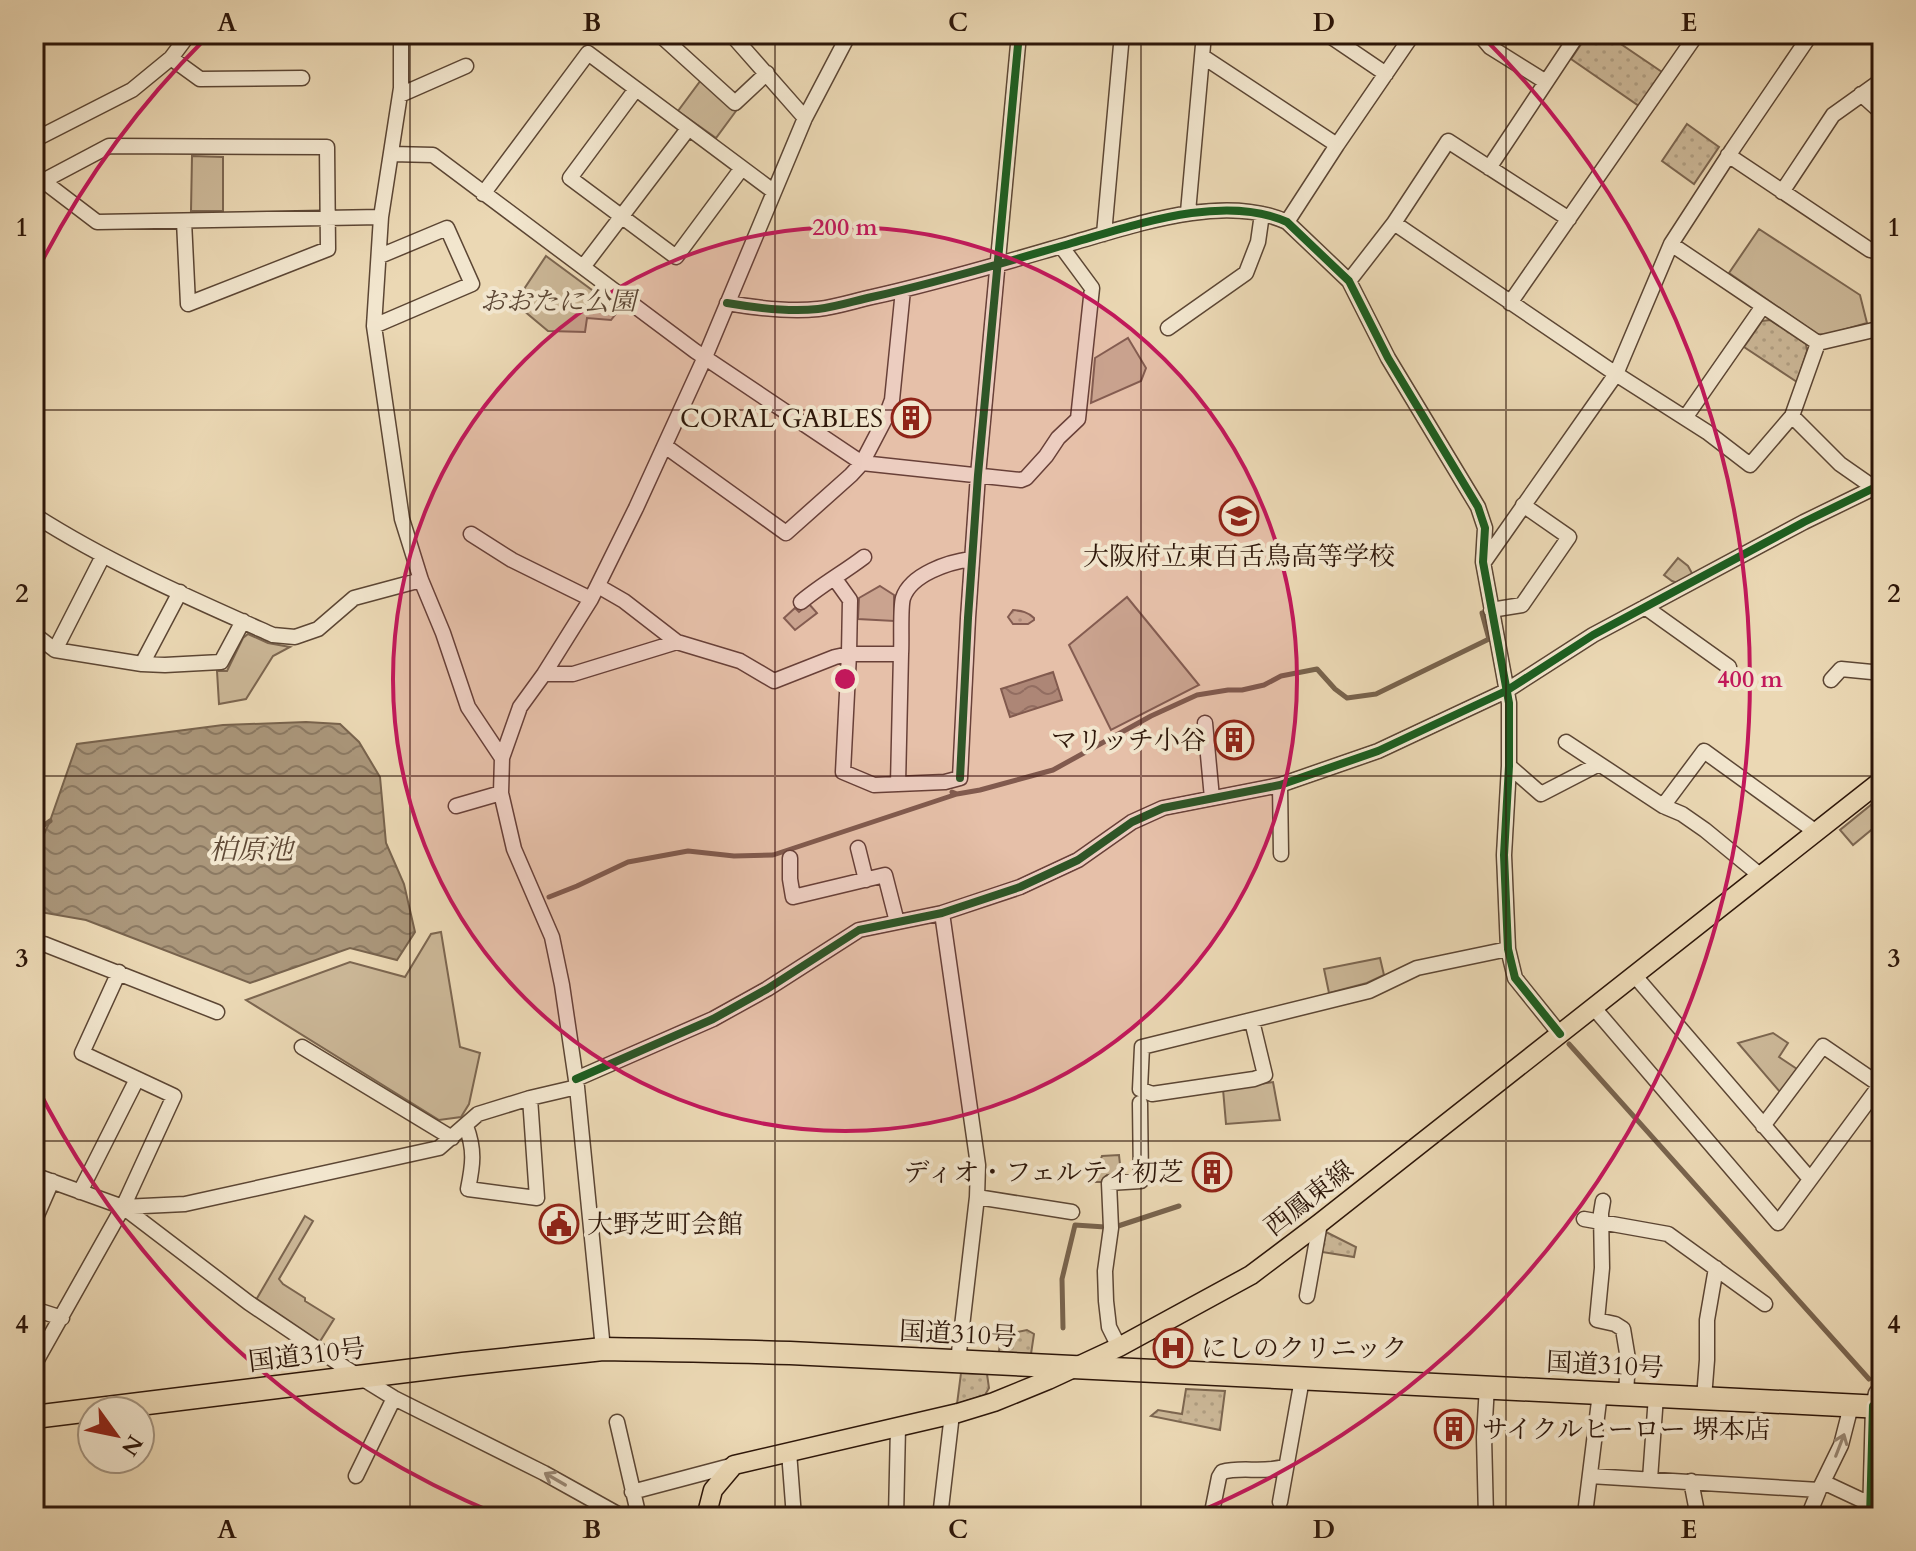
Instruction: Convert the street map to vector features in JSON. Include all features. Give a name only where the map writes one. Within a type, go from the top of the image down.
[{"type":"highway","name":"国道310号","points":[[34,1417],[603,1349],[684,1349],[958,1361],[1704,1398],[1872,1401]]},
{"type":"main road","name":"西鳳東線","points":[[734,1465],[994,1402],[1119,1347],[1251,1275],[1882,780]]},
{"type":"main road","points":[[706,1517],[713,1490],[734,1465]]},
{"type":"street","points":[[34,140],[132,90],[171,58],[189,34]]},
{"type":"street","points":[[401,34],[400,95],[381,217],[374,326],[402,519],[468,707],[502,758]]},
{"type":"street","points":[[659,34],[735,103],[767,73]]},
{"type":"street","points":[[731,34],[805,118]]},
{"type":"street","points":[[603,1349],[577,1083],[562,985],[552,937],[514,849],[501,793],[502,758],[520,707],[594,593],[665,446],[805,118],[849,34]]},
{"type":"street","points":[[835,579],[850,600],[843,772],[874,785],[945,782],[960,778],[971,559],[1019,34]]},
{"type":"street","points":[[1104,234],[1122,34]]},
{"type":"street","points":[[1188,212],[1204,34]]},
{"type":"street","points":[[1327,34],[1386,74]]},
{"type":"street","points":[[1287,222],[1413,34]]},
{"type":"street","points":[[1479,34],[1490,47],[1546,82]]},
{"type":"street","points":[[1489,168],[1578,34]]},
{"type":"street","points":[[1510,303],[1697,34]]},
{"type":"street","points":[[1483,562],[1616,374],[1671,244],[1811,34]]},
{"type":"street","points":[[483,194],[588,53],[773,191]]},
{"type":"street","points":[[1202,56],[1337,145]]},
{"type":"street","points":[[171,58],[200,79],[302,78]]},
{"type":"street","points":[[400,95],[466,66]]},
{"type":"street","points":[[1782,192],[1833,115],[1882,80]]},
{"type":"street","points":[[636,89],[570,178],[676,257],[742,168]]},
{"type":"street","points":[[1861,94],[1882,113]]},
{"type":"street","points":[[583,267],[688,129]]},
{"type":"street","points":[[1349,281],[1394,223],[1448,141],[1569,219]]},
{"type":"street","points":[[184,221],[188,304],[328,249],[329,219],[327,147],[109,146],[39,178],[97,222],[329,219],[381,217]]},
{"type":"street","points":[[392,154],[433,155],[705,357],[862,463],[1021,480],[1026,478],[1058,438],[1078,419],[1092,288],[1061,246]]},
{"type":"street","points":[[1728,155],[1870,250],[1879,252],[1882,248]]},
{"type":"street","points":[[727,303],[760,309],[818,309],[903,290],[1188,212],[1233,211],[1262,214],[1287,222],[1349,281],[1388,358],[1478,507],[1485,528],[1483,562],[1510,714],[1504,855],[1508,949],[1515,978],[1560,1034]]},
{"type":"street","points":[[1168,328],[1246,273],[1258,242],[1262,214]]},
{"type":"street","points":[[1394,223],[1707,432],[1750,465],[1792,416],[1818,343]]},
{"type":"street","points":[[374,326],[472,284],[447,228],[380,256]]},
{"type":"street","points":[[1671,244],[1818,343],[1882,328]]},
{"type":"street","points":[[665,446],[786,533],[862,463],[885,419],[892,400],[903,290]]},
{"type":"street","points":[[1685,418],[1763,306]]},
{"type":"street","points":[[1792,416],[1840,464],[1878,486]]},
{"type":"street","points":[[123,1207],[185,1204],[439,1148],[478,1114],[577,1083],[713,1019],[767,989],[859,930],[942,913],[1020,887],[1078,860],[1132,822],[1163,808],[1280,785],[1378,751],[1506,691],[1593,635],[1878,486]]},
{"type":"street","points":[[1491,610],[1522,605],[1569,537],[1523,505]]},
{"type":"street","points":[[34,515],[103,556],[273,635],[295,637],[318,629],[354,598],[421,580]]},
{"type":"street","points":[[471,534],[512,560],[594,593],[624,601],[677,642],[740,661],[774,681],[849,654],[901,654]]},
{"type":"street","points":[[55,650],[103,556]]},
{"type":"street","points":[[801,602],[864,557]]},
{"type":"street","points":[[898,784],[903,598],[914,580],[956,561],[971,559]]},
{"type":"street","points":[[142,664],[180,592]]},
{"type":"street","points":[[1645,607],[1724,658]]},
{"type":"street","points":[[34,634],[55,650],[142,664],[221,662],[243,621]]},
{"type":"street","points":[[544,674],[573,674],[677,642]]},
{"type":"street","points":[[1831,680],[1841,669],[1882,673]]},
{"type":"street","points":[[1205,723],[1212,798]]},
{"type":"street","points":[[1566,742],[1663,806],[1682,814],[1761,876]]},
{"type":"street","points":[[1663,806],[1704,751],[1816,832]]},
{"type":"street","points":[[1509,766],[1541,794],[1599,764]]},
{"type":"street","points":[[1280,785],[1281,854]]},
{"type":"street","points":[[456,806],[501,793]]},
{"type":"street","points":[[858,848],[866,880]]},
{"type":"street","points":[[790,858],[793,897],[885,875],[897,922]]},
{"type":"street","points":[[942,913],[978,1165],[958,1361]]},
{"type":"street","points":[[44,944],[217,1012]]},
{"type":"street","points":[[1252,1021],[1265,1075],[1152,1094],[1140,1089],[1142,1047],[1369,991],[1417,968],[1508,949]]},
{"type":"street","points":[[34,1365],[123,1207],[174,1096],[82,1053],[119,972]]},
{"type":"street","points":[[1635,976],[1810,1179]]},
{"type":"street","points":[[1594,1008],[1778,1223],[1880,1085],[1823,1046],[1763,1126]]},
{"type":"street","points":[[302,1047],[452,1138]]},
{"type":"street","points":[[80,1192],[137,1079]]},
{"type":"street","points":[[466,1126],[472,1141],[474,1162],[468,1189],[537,1198],[530,1098]]},
{"type":"street","points":[[1119,1347],[1109,1327],[1106,1301],[1105,1271],[1111,1228],[1109,1183],[1141,1181],[1136,1120],[1140,1103]]},
{"type":"street","points":[[34,1175],[123,1207],[249,1303],[360,1377],[394,1398],[544,1473],[623,1517]]},
{"type":"street","points":[[34,1222],[52,1181]]},
{"type":"street","points":[[977,1197],[1072,1212]]},
{"type":"street","points":[[1603,1201],[1597,1320],[1623,1329],[1628,1359],[1626,1394]]},
{"type":"street","points":[[1584,1219],[1668,1234],[1765,1304]]},
{"type":"street","points":[[1307,1296],[1320,1223]]},
{"type":"street","points":[[1704,1398],[1707,1320],[1716,1268]]},
{"type":"street","points":[[34,1309],[62,1318]]},
{"type":"street","points":[[1280,1502],[1302,1379]]},
{"type":"street","points":[[1486,1517],[1484,1437],[1487,1386]]},
{"type":"street","points":[[1587,1517],[1600,1393]]},
{"type":"street","points":[[1650,1479],[1656,1396]]},
{"type":"street","points":[[356,1476],[394,1398]]},
{"type":"street","points":[[1590,1476],[1821,1486],[1870,1510],[1872,1401]]},
{"type":"street","points":[[1808,1517],[1841,1445],[1872,1401]]},
{"type":"street","points":[[940,1517],[952,1414]]},
{"type":"street","points":[[617,1422],[639,1517]]},
{"type":"street","points":[[896,1517],[898,1427]]},
{"type":"street","points":[[789,1452],[794,1517]]},
{"type":"street","points":[[632,1492],[734,1465]]},
{"type":"street","points":[[1211,1517],[1222,1472],[1286,1466]]},
{"type":"street","points":[[1691,1481],[1698,1517]]},
{"type":"green space","points":[[1588,34],[1606,34],[1662,72],[1639,106],[1571,59]]},
{"type":"green space","points":[[701,80],[736,111],[716,138],[678,111]]},
{"type":"green space","points":[[1687,124],[1719,147],[1694,184],[1662,161]]},
{"type":"green space","points":[[192,156],[223,157],[223,211],[191,211]]},
{"type":"green space","points":[[1759,229],[1860,295],[1867,323],[1825,335],[1817,334],[1729,273]]},
{"type":"green space","name":"おおたに公園","points":[[546,256],[619,310],[611,320],[587,318],[585,332],[548,331],[511,300],[522,292]]},
{"type":"green space","points":[[1770,320],[1806,344],[1807,351],[1797,382],[1744,347],[1762,321]]},
{"type":"green space","points":[[1128,338],[1146,368],[1141,381],[1091,403],[1095,358]]},
{"type":"green space","points":[[1678,558],[1688,566],[1694,577],[1680,584],[1664,575]]},
{"type":"green space","points":[[880,586],[894,595],[894,621],[858,619],[859,598]]},
{"type":"green space","points":[[1127,597],[1199,685],[1111,730],[1069,645]]},
{"type":"green space","points":[[809,604],[817,613],[795,630],[784,618],[795,608],[799,612]]},
{"type":"green space","points":[[1013,610],[1027,613],[1034,620],[1028,624],[1013,624],[1008,617]]},
{"type":"green space","points":[[248,634],[268,643],[290,647],[273,656],[246,699],[219,704],[217,671],[227,671]]},
{"type":"green space","points":[[1877,800],[1882,806],[1882,821],[1853,845],[1840,830]]},
{"type":"green space","points":[[441,932],[460,1047],[480,1053],[469,1104],[461,1117],[439,1120],[246,1000],[350,962],[405,977],[431,934]]},
{"type":"green space","points":[[1380,958],[1384,975],[1329,993],[1324,969]]},
{"type":"green space","points":[[1773,1033],[1788,1043],[1779,1057],[1797,1069],[1780,1092],[1738,1043]]},
{"type":"green space","points":[[1273,1082],[1280,1120],[1226,1124],[1223,1089]]},
{"type":"green space","points":[[1119,1155],[1121,1174],[1107,1175],[1103,1182],[1092,1182],[1102,1156]]},
{"type":"green space","points":[[305,1216],[313,1221],[279,1279],[305,1301],[334,1319],[319,1343],[256,1300]]},
{"type":"green space","points":[[1326,1232],[1356,1247],[1354,1257],[1322,1252]]},
{"type":"green space","points":[[1027,1330],[1034,1334],[1031,1354],[999,1352],[1000,1339]]},
{"type":"green space","points":[[961,1373],[987,1374],[989,1388],[985,1395],[957,1404]]},
{"type":"green space","points":[[1186,1389],[1225,1391],[1220,1430],[1151,1416],[1158,1410],[1182,1414]]},
{"type":"water","points":[[1053,672],[1062,700],[1010,717],[1001,689]]},
{"type":"water","name":"柏原池","points":[[340,724],[359,742],[380,777],[386,843],[404,884],[415,932],[397,960],[350,948],[250,983],[86,920],[34,911],[34,856],[77,744],[223,725]]},
{"type":"waterway","points":[[952,792],[980,790],[1053,770],[1151,716],[1197,695],[1242,690],[1264,685],[1281,676],[1317,669],[1347,698],[1376,694],[1489,639],[1482,613]]},
{"type":"waterway","points":[[549,897],[628,862],[688,851],[734,856],[773,855],[957,794]]},
{"type":"waterway","points":[[34,837],[50,821]]},
{"type":"waterway","points":[[1569,1044],[1869,1379]]},
{"type":"waterway","points":[[1115,1227],[1179,1206]]},
{"type":"waterway","points":[[1063,1328],[1062,1279],[1075,1225],[1105,1227]]},
{"type":"cycle path","points":[[960,778],[978,475],[1019,34]]},
{"type":"cycle path","points":[[727,303],[784,310],[832,307],[1180,215],[1236,211],[1262,214],[1287,222],[1349,281],[1388,358],[1478,507],[1485,528],[1483,562],[1509,703],[1504,855],[1508,949],[1515,978],[1560,1034]]},
{"type":"cycle path","points":[[576,1079],[713,1019],[767,989],[859,930],[942,913],[1020,887],[1078,860],[1132,822],[1163,808],[1280,785],[1378,751],[1506,691],[1593,635],[1804,522],[1882,484]]},
{"type":"cycle path","points":[[1870,1517],[1873,1406],[1882,1407]]},
{"type":"place","name":"CORAL GABLES","points":[[911,418]]},
{"type":"place","name":"大阪府立東百舌鳥高等学校","points":[[1239,516]]},
{"type":"place","name":"マリッチ小谷","points":[[1234,740]]},
{"type":"place","name":"ディオ・フェルティ初芝","points":[[1212,1172]]},
{"type":"place","name":"大野芝町会館","points":[[559,1224]]},
{"type":"place","name":"にしのクリニック","points":[[1173,1348]]},
{"type":"place","name":"サイクルヒーロー 堺本店","points":[[1454,1429]]}]
